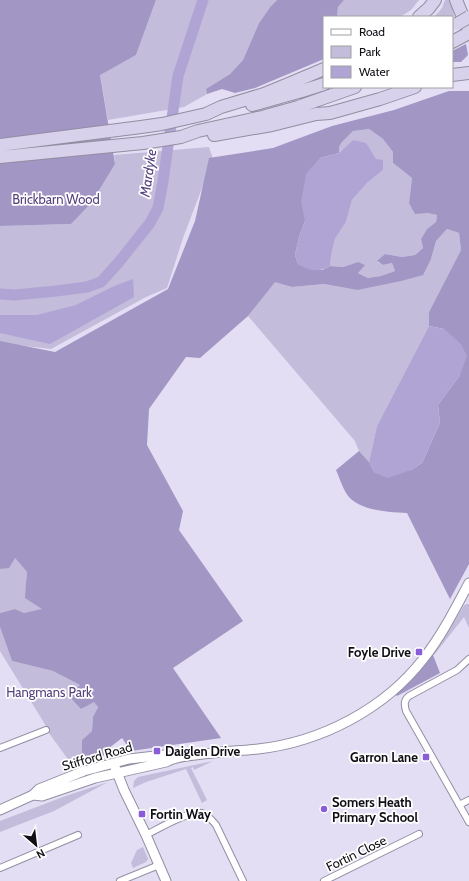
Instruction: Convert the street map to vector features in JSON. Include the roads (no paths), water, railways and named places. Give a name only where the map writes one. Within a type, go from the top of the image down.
[{"type":"highway","points":[[420,16],[435,0]]},
{"type":"highway","points":[[453,41],[467,33],[456,0]]},
{"type":"highway","points":[[454,25],[469,17]]},
{"type":"highway","points":[[453,68],[469,66]]},
{"type":"highway","points":[[221,110],[323,69]]},
{"type":"highway","points":[[453,75],[469,73]]},
{"type":"highway","points":[[0,145],[162,124],[302,91],[323,84]]},
{"type":"highway","points":[[0,157],[114,146],[181,137],[200,137],[298,107],[352,88]]},
{"type":"highway","points":[[316,114],[394,88]]},
{"type":"highway","points":[[224,130],[272,125],[373,101],[412,88]]},
{"type":"main road","name":"Stifford Road","points":[[33,795],[42,796],[95,778],[166,762],[172,758],[211,752],[258,749],[290,743],[329,730],[346,722],[388,694],[413,671],[430,650],[466,596],[469,583]]},
{"type":"main road","name":"Stifford Road","points":[[0,810],[33,795],[39,789],[63,779],[129,758],[164,755],[172,758]]},
{"type":"main road","points":[[114,763],[117,773],[166,881]]},
{"type":"street","points":[[469,659],[457,670],[409,696],[404,705],[469,822]]},
{"type":"street","points":[[0,748],[46,730]]},
{"type":"street","points":[[459,805],[469,800]]},
{"type":"street","points":[[146,835],[194,813],[202,814],[211,818],[216,825],[243,881]]},
{"type":"street","name":"Fortin Close","points":[[324,881],[419,834]]},
{"type":"street","points":[[0,868],[78,835]]},
{"type":"street","points":[[120,881],[159,866]]},
{"type":"water","points":[[353,140],[366,143],[376,159],[383,160],[383,170],[367,183],[352,200],[346,222],[335,239],[330,266],[321,270],[310,270],[298,264],[295,255],[299,237],[305,221],[301,202],[306,174],[320,158],[339,153]]},
{"type":"water","points":[[133,279],[134,297],[50,344],[0,333],[0,315],[37,315],[76,305],[112,287]]},
{"type":"water","points":[[429,326],[444,329],[461,344],[467,356],[460,375],[438,405],[440,423],[422,463],[411,470],[388,478],[375,473],[369,462],[377,426]]},
{"type":"waterway","name":"Mardyke","points":[[0,294],[15,295],[56,291],[87,287],[101,282],[150,223],[158,208],[178,76],[203,0]]},
{"type":"place","name":"Foyle Drive","points":[[419,652]]},
{"type":"place","name":"Daiglen Drive","points":[[157,751]]},
{"type":"place","name":"Garron Lane","points":[[426,757]]},
{"type":"place","name":"Somers Heath Primary School","points":[[324,809]]},
{"type":"place","name":"Fortin Way","points":[[142,814]]},
{"type":"park label","name":"Brickbarn Wood","points":[[56,199]]},
{"type":"park label","name":"Hangmans Park","points":[[49,692]]}]
